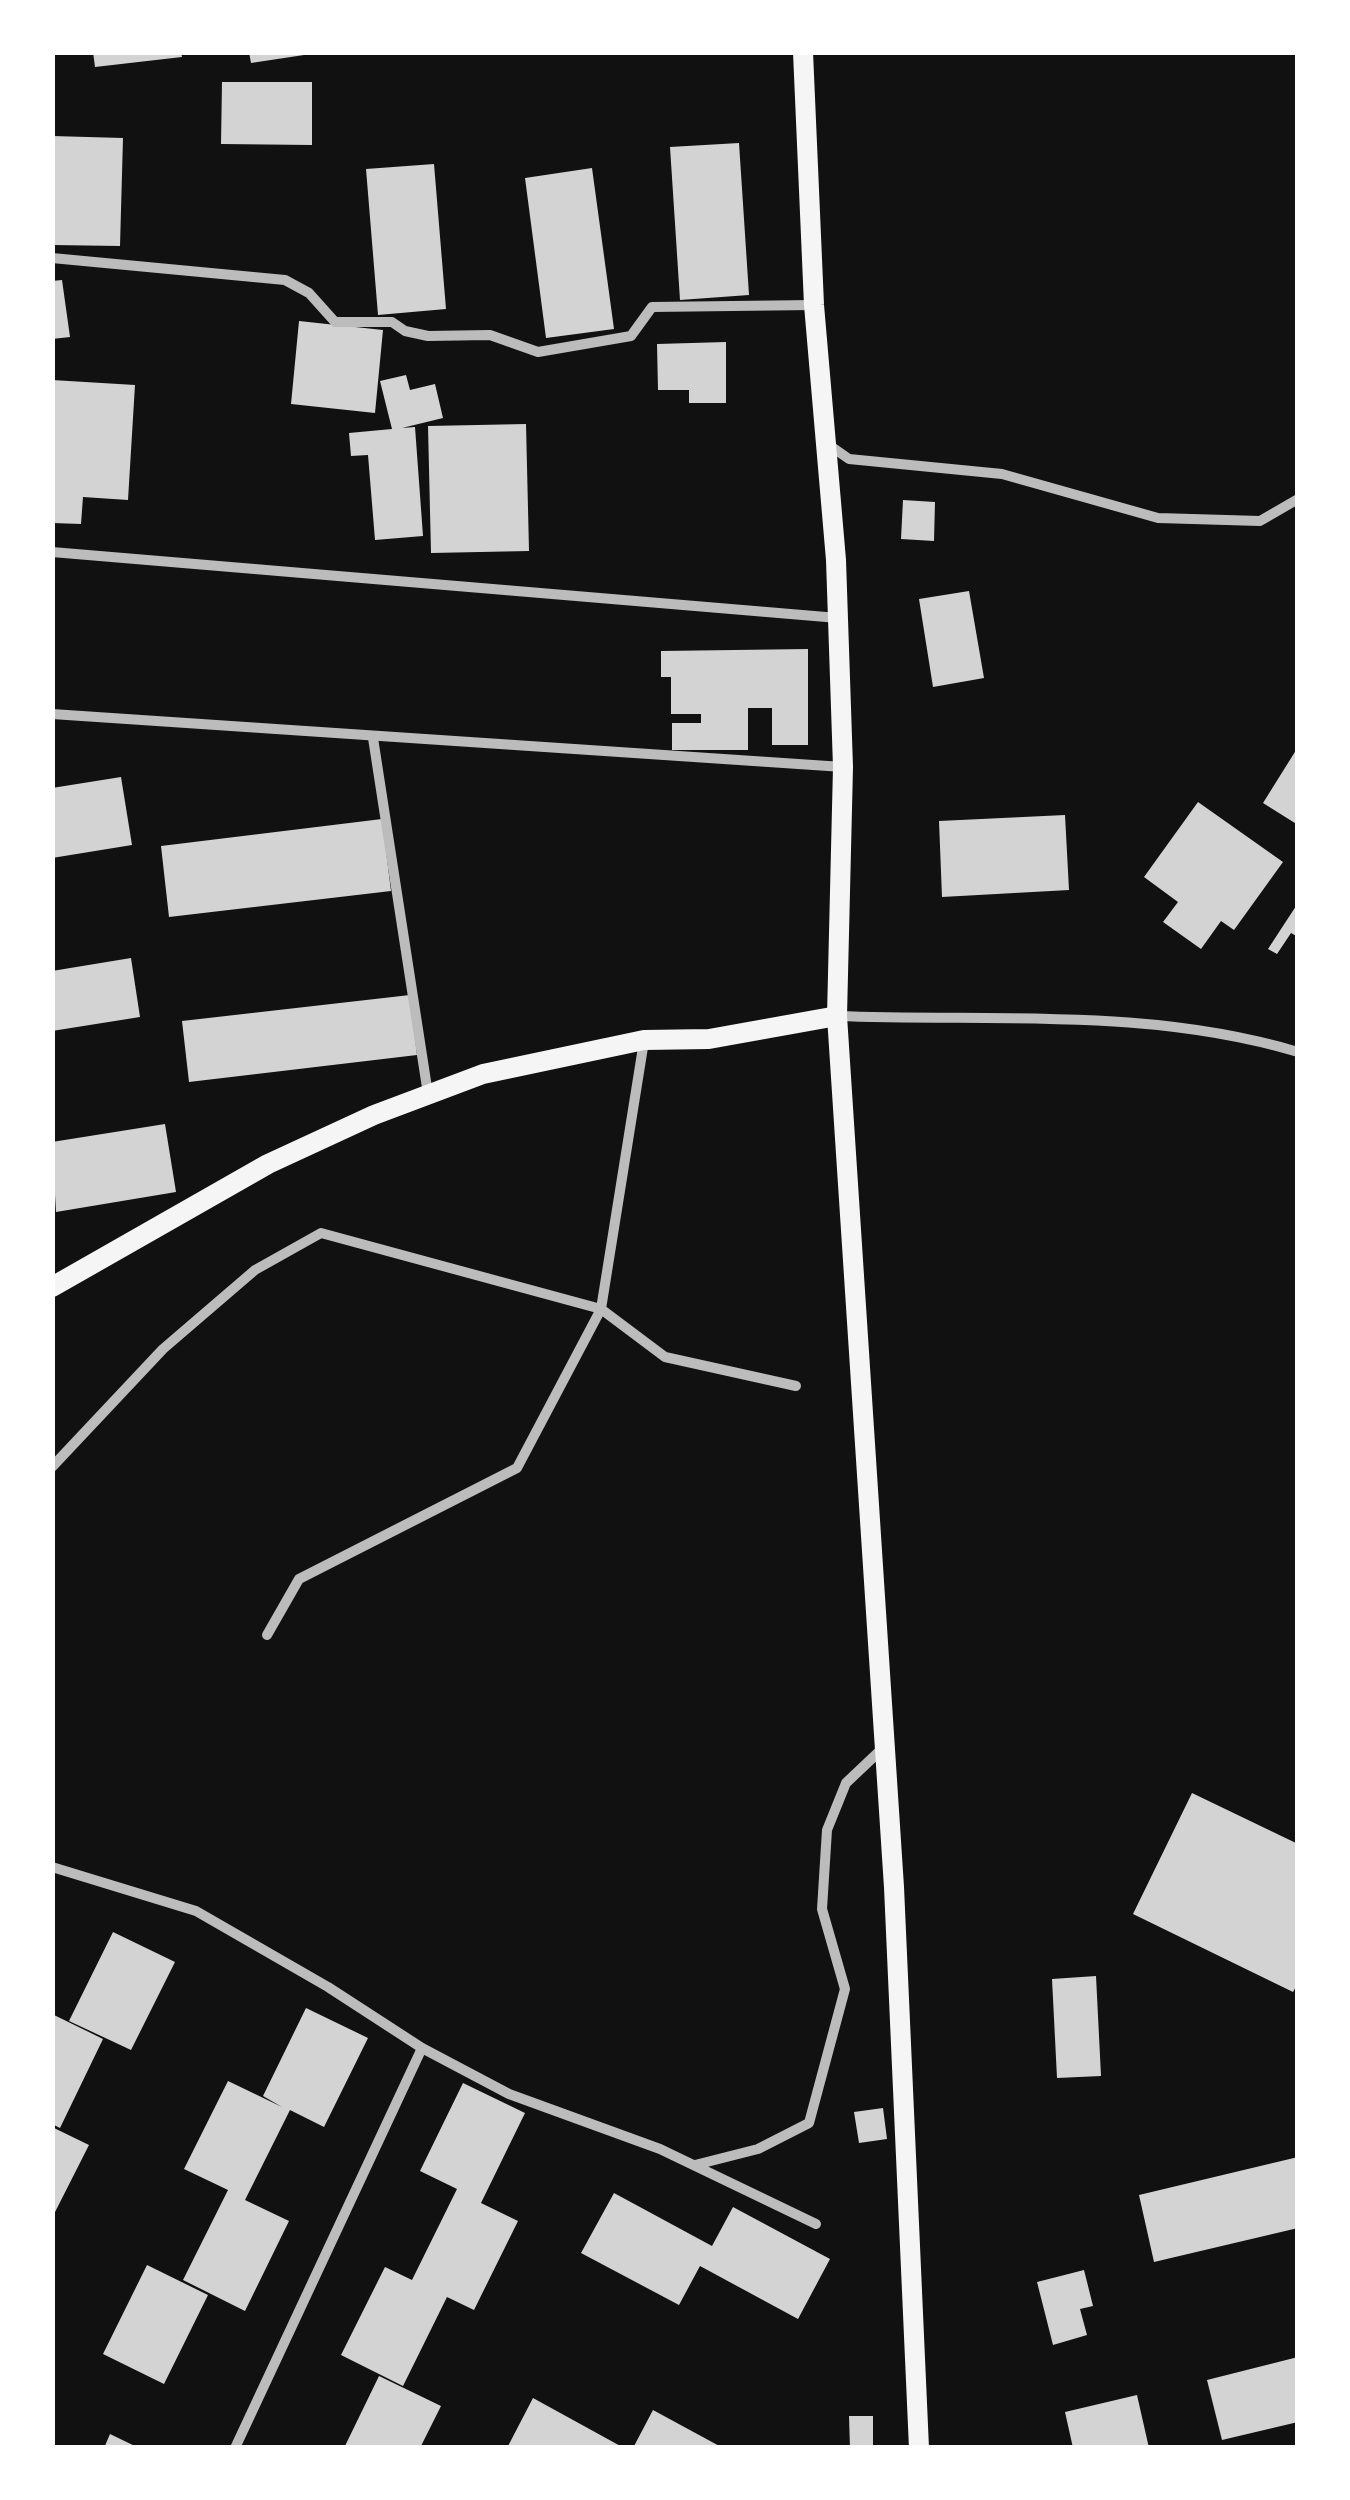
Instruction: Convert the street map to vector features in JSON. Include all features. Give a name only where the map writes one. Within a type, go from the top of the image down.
[{"type":"main road","points":[[803,52],[814,305],[836,560],[843,768],[837,1016],[894,1887],[919,2448]]},
{"type":"main road","points":[[52,1287],[268,1164],[374,1115],[482,1074],[644,1040],[709,1039],[837,1016]]},
{"type":"street","points":[[52,258],[285,280],[309,293],[336,322],[392,322],[405,331],[428,336],[490,335],[538,352],[631,336],[652,306],[814,305]]},
{"type":"street","points":[[824,441],[849,459],[1002,474],[1158,518],[1260,520],[1298,499]]},
{"type":"street","points":[[52,552],[838,618]]},
{"type":"street","points":[[52,714],[843,768]]},
{"type":"street","points":[[372,738],[428,1094]]},
{"type":"street","points":[[837,1016],[958,1020],[1090,1018],[1176,1026],[1298,1052]]},
{"type":"street","points":[[267,1635],[299,1579],[517,1468],[600,1309],[644,1040]]},
{"type":"street","points":[[52,1467],[163,1350],[256,1270],[320,1233],[600,1309],[665,1356],[796,1386]]},
{"type":"street","points":[[694,2166],[758,2150],[809,2123],[845,1989],[822,1909],[827,1830],[846,1783],[884,1748]]},
{"type":"street","points":[[52,1867],[196,1911],[328,1987],[422,2048],[509,2094],[660,2150],[816,2224]]},
{"type":"street","points":[[235,2448],[422,2048]]},
{"type":"building","points":[[93,52],[181,52],[182,57],[95,67]]},
{"type":"building","points":[[249,52],[304,52],[304,55],[251,63]]},
{"type":"building","points":[[222,82],[312,82],[312,145],[221,144]]},
{"type":"building","points":[[52,136],[123,138],[120,246],[52,245]]},
{"type":"building","points":[[739,143],[749,295],[680,300],[670,147]]},
{"type":"building","points":[[434,164],[446,309],[378,315],[366,169]]},
{"type":"building","points":[[592,168],[614,329],[546,338],[525,178]]},
{"type":"building","points":[[62,280],[70,337],[52,339],[52,281]]},
{"type":"building","points":[[299,321],[383,330],[375,413],[291,404]]},
{"type":"building","points":[[726,342],[726,403],[689,403],[689,390],[658,390],[657,344]]},
{"type":"building","points":[[406,375],[410,390],[435,384],[443,418],[402,428],[415,427],[423,536],[375,540],[368,455],[351,456],[349,433],[392,429],[380,381]]},
{"type":"building","points":[[52,380],[135,385],[128,500],[83,497],[81,524],[52,523]]},
{"type":"building","points":[[526,424],[529,551],[431,553],[428,426]]},
{"type":"building","points":[[903,500],[935,502],[934,541],[901,539]]},
{"type":"building","points":[[969,591],[984,678],[933,687],[919,599]]},
{"type":"building","points":[[808,649],[808,745],[772,745],[772,708],[748,708],[748,750],[672,750],[672,723],[701,723],[701,714],[671,714],[671,677],[661,677],[661,651]]},
{"type":"building","points":[[1298,747],[1298,825],[1263,803]]},
{"type":"building","points":[[121,777],[132,845],[52,858],[52,788]]},
{"type":"building","points":[[1198,802],[1283,862],[1234,930],[1221,921],[1201,949],[1163,922],[1178,902],[1144,877]]},
{"type":"building","points":[[1065,815],[1069,890],[942,897],[939,821]]},
{"type":"building","points":[[382,819],[391,891],[169,917],[161,846]]},
{"type":"building","points":[[1298,903],[1298,937],[1291,933],[1277,954],[1268,949]]},
{"type":"building","points":[[131,958],[140,1017],[52,1031],[52,971]]},
{"type":"building","points":[[410,995],[417,1055],[189,1082],[182,1021]]},
{"type":"building","points":[[165,1124],[176,1192],[56,1212],[52,1142]]},
{"type":"building","points":[[1192,1793],[1298,1844],[1298,1983],[1293,1992],[1133,1914]]},
{"type":"building","points":[[113,1932],[175,1962],[131,2050],[69,2021]]},
{"type":"building","points":[[1096,1976],[1101,2076],[1057,2078],[1052,1979]]},
{"type":"building","points":[[306,2008],[368,2038],[324,2127],[290,2110],[245,2200],[289,2221],[245,2311],[183,2280],[228,2190],[184,2169],[228,2081],[282,2107],[263,2096]]},
{"type":"building","points":[[52,2014],[103,2039],[60,2128],[52,2124]]},
{"type":"building","points":[[463,2083],[525,2113],[481,2203],[518,2221],[474,2310],[447,2297],[403,2386],[341,2355],[385,2267],[412,2280],[457,2189],[420,2171]]},
{"type":"building","points":[[883,2108],[887,2139],[859,2143],[854,2112]]},
{"type":"building","points":[[52,2127],[89,2145],[52,2218]]},
{"type":"building","points":[[1298,2157],[1298,2228],[1154,2262],[1139,2195]]},
{"type":"building","points":[[614,2193],[712,2246],[733,2207],[830,2259],[798,2319],[700,2266],[679,2305],[581,2253]]},
{"type":"building","points":[[147,2265],[208,2295],[164,2384],[103,2354]]},
{"type":"building","points":[[1084,2270],[1093,2306],[1080,2309],[1087,2335],[1053,2345],[1037,2282]]},
{"type":"building","points":[[1298,2357],[1298,2422],[1222,2440],[1207,2380]]},
{"type":"building","points":[[379,2376],[441,2406],[420,2448],[344,2448]]},
{"type":"building","points":[[1137,2395],[1149,2448],[1073,2448],[1065,2412]]},
{"type":"building","points":[[533,2398],[624,2448],[507,2448]]},
{"type":"building","points":[[653,2410],[723,2448],[633,2448]]},
{"type":"building","points":[[849,2416],[873,2416],[873,2448],[850,2448]]},
{"type":"building","points":[[110,2434],[139,2448],[104,2448]]}]
